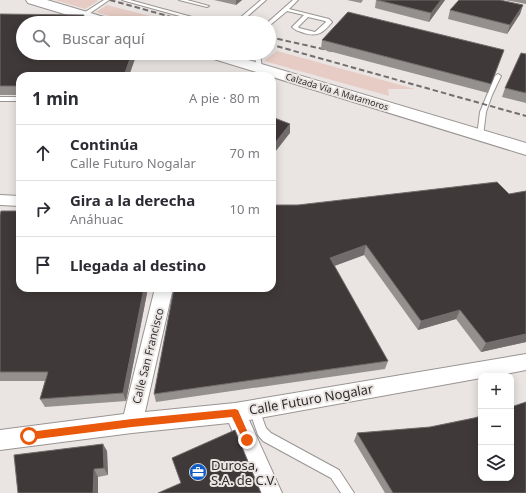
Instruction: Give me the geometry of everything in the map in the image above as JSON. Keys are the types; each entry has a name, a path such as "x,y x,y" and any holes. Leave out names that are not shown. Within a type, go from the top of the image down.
{"street":[{"path":"33,0 87,16"},
{"name":"Calzada Vía A Matamoros","path":"259,61 526,149"},
{"name":"Calzada Vía A Matamoros","path":"475,133 526,138"},
{"path":"0,200 16,201"},
{"name":"Calle San Francisco","path":"132,423 163,292"},
{"name":"Calle Futuro Nogalar","path":"0,440 132,423 245,411 526,362"},
{"path":"245,411 271,493"}],"lane":[{"path":"84,15 107,0"},
{"path":"124,0 185,16"},
{"path":"181,0 207,6"},
{"path":"245,16 264,0"},
{"path":"276,18 296,0"},
{"path":"286,9 327,20 329,22 319,33 315,34 297,29 295,27 307,15"},
{"path":"475,133 488,95 498,76"},
{"path":"0,99 16,99"},
{"path":"245,411 267,436 335,474 348,493"}],"shaded area":[{"path":"55,0 96,0 98,1 85,9"},
{"path":"107,5 150,16 110,16 96,12"},
{"path":"276,52 415,89 388,89 389,96 264,61 276,60"}],"building":[{"path":"377,0 441,0 431,13"},
{"path":"459,0 500,0 523,5 510,25 450,10"},
{"path":"348,12 504,50 491,84 322,40"},
{"path":"0,14 84,15 16,16 16,60 130,60 125,72 16,72 16,86 0,86"},
{"path":"521,53 526,54 526,93 505,88"},
{"path":"276,119 290,124 276,142"},
{"path":"497,182 509,194 526,191 526,334 486,343 460,310 421,321 366,245 330,258 388,361 154,394 173,292 276,292 276,205 298,205"},
{"path":"1,211 16,211 16,292 143,292 123,393 40,399 48,372 0,372"},
{"path":"526,402 526,493 393,493 357,433 430,427 478,417 478,481 514,481 514,406"},
{"path":"235,430 261,493 158,493 181,483 172,458"},
{"path":"103,444 104,468 94,469 93,493 18,493 14,455"}],"railway":[{"path":"110,0 168,16"},
{"path":"276,39 332,51"},
{"path":"276,46 526,116"}],"place":[{"name":"Durosa, S.A. de C.V.","path":"198,472"}],"route":[{"path":"29,436 132,423 235,413 247,440"}]}
